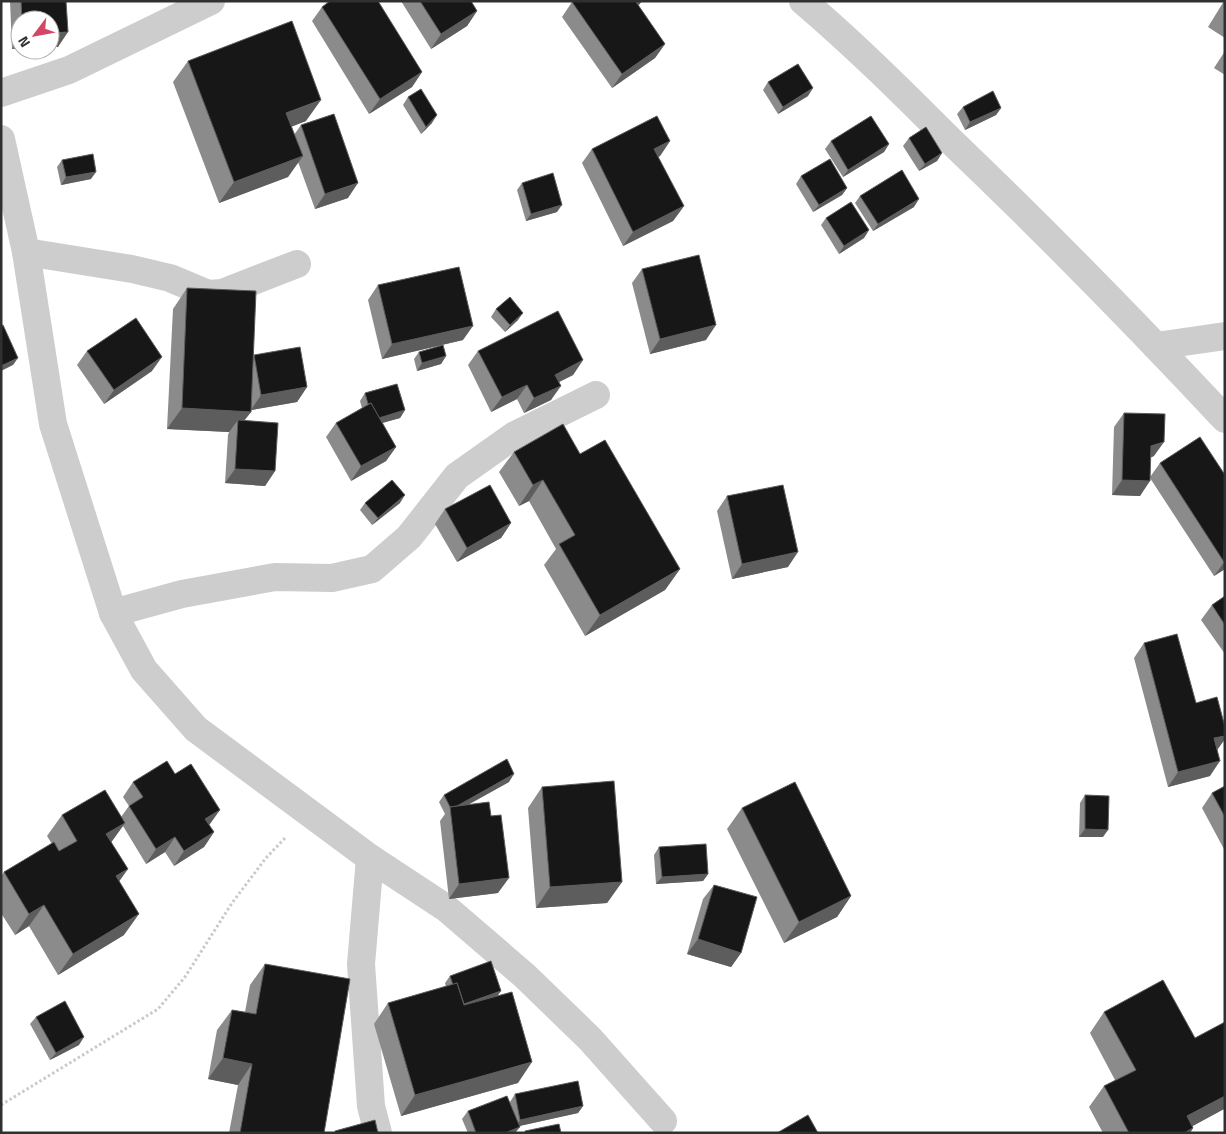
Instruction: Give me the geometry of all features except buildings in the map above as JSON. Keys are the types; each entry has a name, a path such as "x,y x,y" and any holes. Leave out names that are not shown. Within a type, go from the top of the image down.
{"street":[{"path":"1,93 69,70 211,1"},
{"path":"803,1 842,34 997,185 1156,346 1225,419"},
{"path":"1,139 26,252 53,424 113,613 144,670 196,729 370,858 446,908 525,976 590,1039 663,1121"},
{"path":"26,252 132,269 170,278 208,294 222,293 297,264"},
{"path":"1156,346 1225,336"},
{"path":"113,613 182,594 274,577 332,578 372,569 410,537 457,476 515,435 596,395"},
{"path":"370,858 362,964 371,1106 378,1133"}],"path":[{"path":"1,1105 158,1009 184,977 232,903 266,858 309,814"}]}
